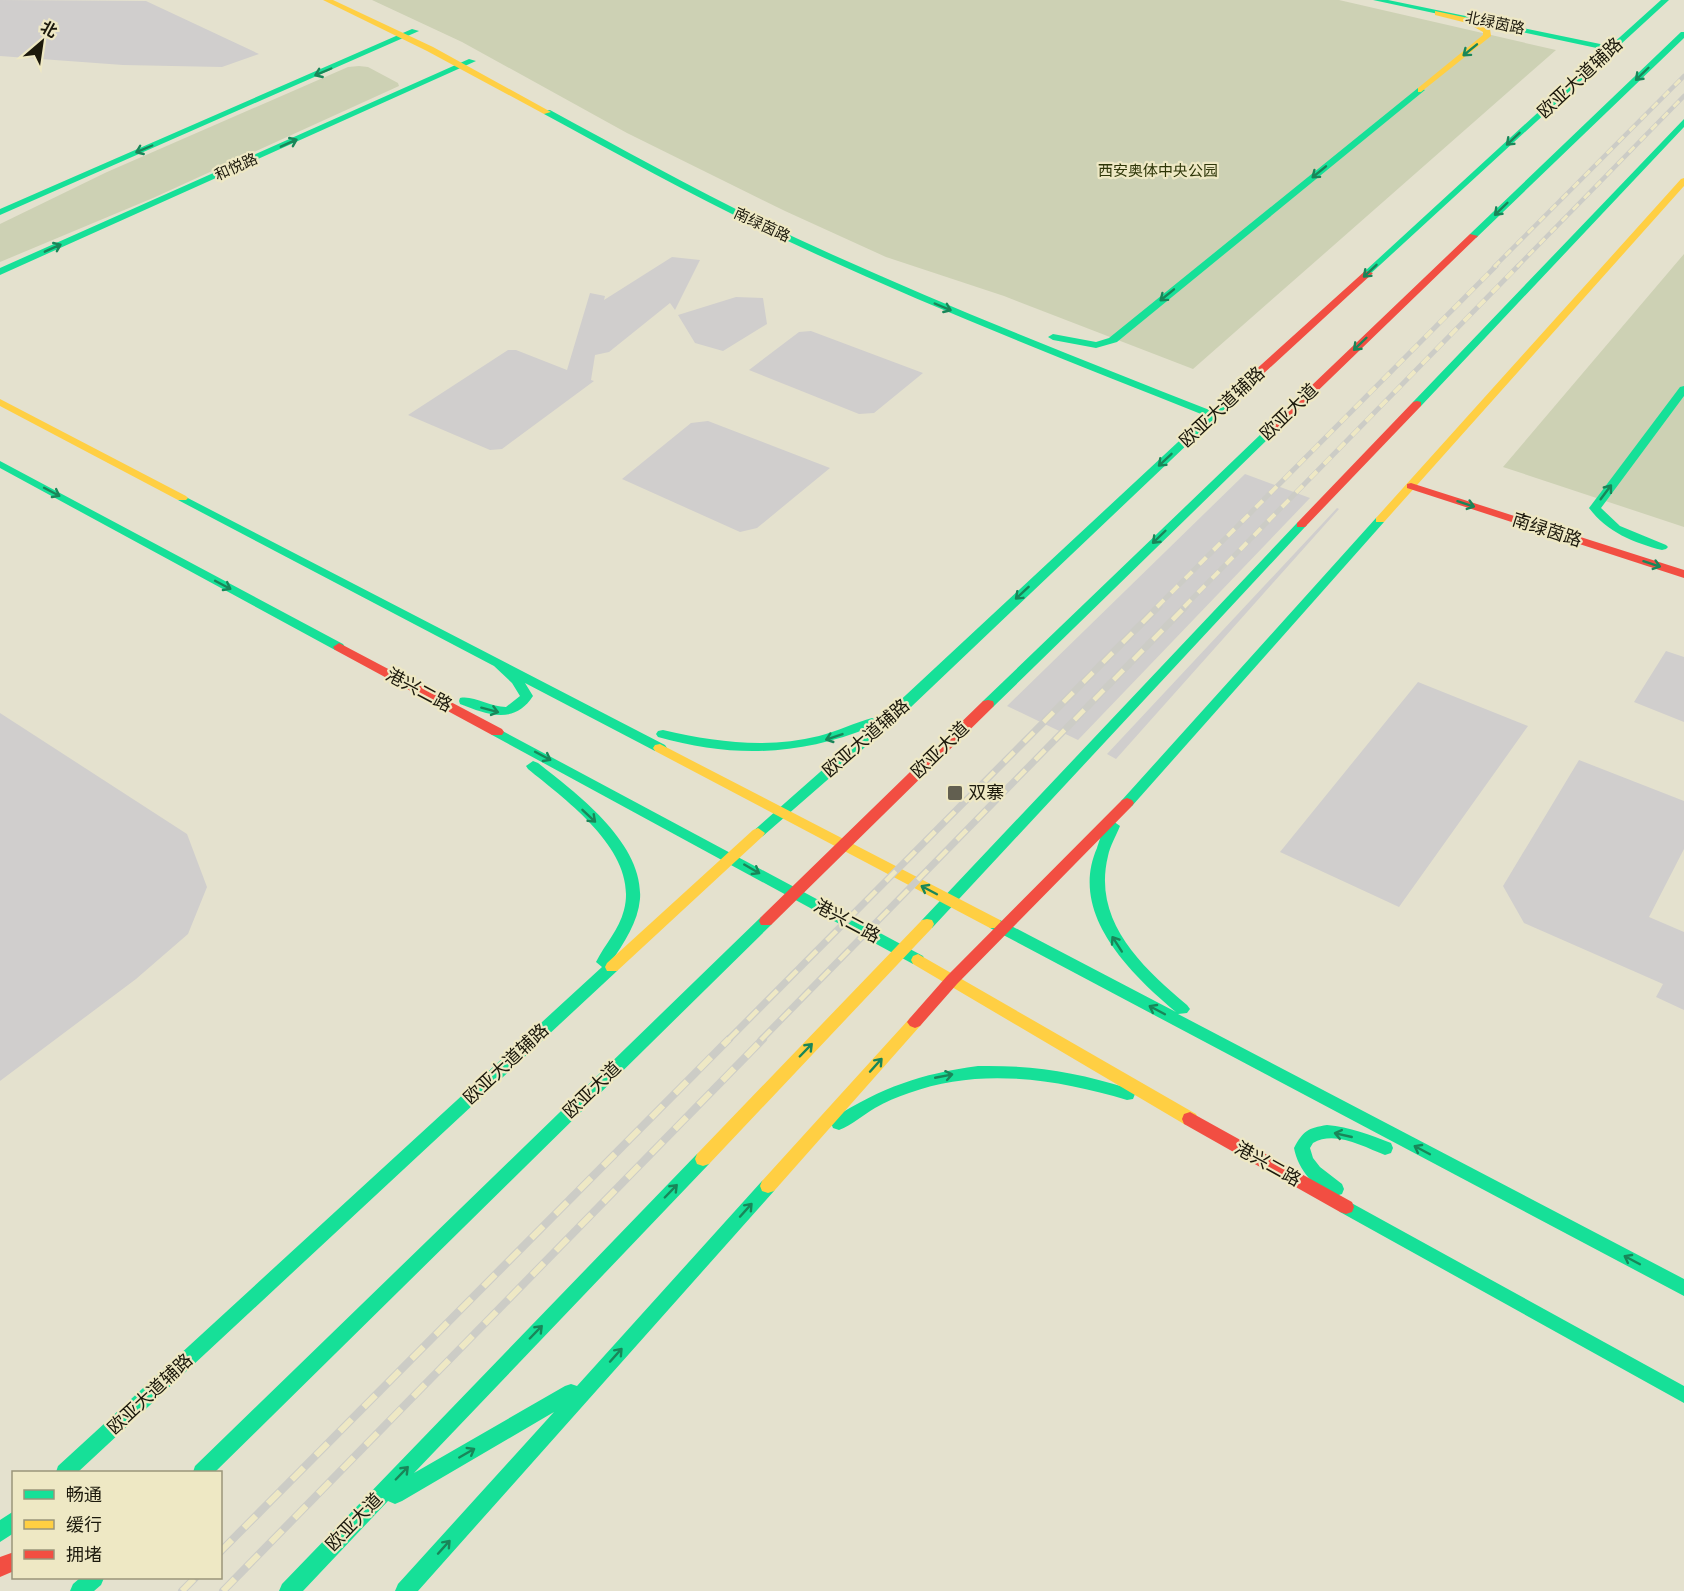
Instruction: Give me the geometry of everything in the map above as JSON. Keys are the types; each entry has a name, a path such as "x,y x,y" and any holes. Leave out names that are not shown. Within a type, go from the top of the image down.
{"street":[{"name":"南绿茵路","path":"327,0 410,34"},
{"name":"南绿茵路","path":"345,0 649,159 758,213 904,278 1217,411"},
{"name":"北绿茵路","path":"1377,0 1614,47"},
{"name":"北绿茵路","path":"1410,0 1614,47"},
{"name":"欧亚大道辅路","path":"67,1471 731,857 906,704 1217,411 1665,0"},
{"path":"1017,325 1083,344 1105,344 1113,340 1487,36 1487,31 1477,24 1438,12"},
{"path":"0,212 410,34"},
{"name":"欧亚大道","path":"204,1471 843,844 1684,34"},
{"path":"358,56 378,66"},
{"name":"南绿茵路","path":"467,64 642,164 732,211 822,253 1024,341 1217,411"},
{"name":"和悦路","path":"0,272 467,64"},
{"path":"398,76 418,85"},
{"name":"欧亚大道","path":"289,1591 902,951 1165,669 1684,122"},
{"path":"405,1591 952,980 1119,812 1684,181"},
{"name":"南绿茵路","path":"1415,481 1675,553 1606,522 1596,508 1684,389"},
{"path":"0,402 76,444 593,711 1684,1288"},
{"name":"港兴二路","path":"0,465 902,951 1226,1140 1684,1395"},
{"name":"南绿茵路","path":"1415,481 1684,574"},
{"path":"377,667 495,712 516,709 524,703 526,696 517,680 487,657"},
{"path":"593,711 675,738 711,747 768,749 796,747 826,740 862,727 906,704"},
{"path":"481,723 547,777 599,824 624,859 633,891 627,921 605,959 562,1013"},
{"path":"1119,812 1099,855 1095,885 1101,914 1117,945 1141,974 1173,1002 1211,1032 1275,1073"},
{"path":"786,1166 855,1110 903,1086 948,1074 999,1072 1042,1075 1111,1088 1226,1140"},
{"path":"1492,1288 1333,1187 1311,1168 1303,1156 1303,1143 1306,1137 1314,1133 1330,1132 1365,1140 1571,1228"},
{"path":"362,1514 596,1377"},
{"path":"0,1533 12,1522"},
{"path":"80,1591 93,1579"}],"green space":[{"name":"西安奥体中央公园","path":"372,0 1339,0 1556,50 1193,369 1004,296 886,257 785,211 627,133 462,42"},
{"path":"348,67 368,67 398,83 399,86 153,198 0,262 0,224 107,172"},
{"path":"1684,254 1684,527 1503,467"}],"building":[{"path":"0,0 146,1 259,54 222,67 123,65 0,56"},
{"path":"672,257 700,260 675,310 670,303 609,352 595,355 591,380 594,381 502,449 490,450 408,415 508,350 516,350 567,370 590,293 605,296 604,300"},
{"path":"736,297 763,298 767,324 723,351 695,343 678,315"},
{"path":"811,331 923,373 874,413 859,414 749,370 799,332"},
{"path":"708,421 830,468 757,528 740,532 622,479 691,423"},
{"path":"1245,474 1310,498 1078,740 1007,706"},
{"path":"1337,508 1339,509 1116,759 1107,754"},
{"path":"1666,651 1684,657 1684,722 1634,702"},
{"path":"1418,682 1528,726 1399,907 1280,852"},
{"path":"0,713 187,834 207,887 188,934 136,979 0,1081"},
{"path":"1579,760 1684,801 1684,849 1649,917 1684,932 1684,1010 1656,997 1663,984 1524,923 1503,886"}],"railway":[{"path":"1494,267 1684,76"},
{"path":"1517,267 1684,96"},
{"path":"1157,607 1496,266"},
{"path":"1184,607 1518,266"},
{"path":"728,1040 1159,606"},
{"path":"761,1040 1186,606"},
{"path":"222,1550 729,1039"},
{"path":"223,1591 763,1039"},
{"path":"182,1591 194,1579"}],"traffic: fast":[{"path":"1377,0 1612,49"},
{"path":"1368,273 1665,0"},
{"path":"0,212 415,31"},
{"path":"1473,236 1684,34"},
{"path":"0,272 472,61"},
{"path":"1053,337 1096,345 1113,340 1421,90"},
{"path":"547,112 700,194 845,264 949,309 1213,415"},
{"path":"1417,404 1684,122"},
{"path":"758,833 906,704 1246,384"},
{"path":"1662,547 1616,528 1608,523 1595,508 1684,389"},
{"path":"988,704 1266,435"},
{"path":"0,464 339,647"},
{"path":"182,498 660,748"},
{"path":"1127,803 1380,520"},
{"path":"927,924 1301,525"},
{"path":"465,701 482,708 499,711 514,709 521,704 527,696 517,680 500,667"},
{"path":"663,734 717,745 769,748 820,740 846,733 872,722"},
{"path":"497,732 918,960"},
{"path":"533,766 595,820 621,853 629,871 633,890 631,909 619,937 603,962"},
{"path":"1113,826 1101,854 1097,881 1100,906 1109,929 1123,951 1160,991 1182,1009"},
{"path":"203,1471 766,921"},
{"path":"995,924 1684,1288"},
{"path":"66,1471 612,967"},
{"path":"839,1123 871,1103 906,1088 942,1078 978,1072 1054,1075 1127,1094"},
{"path":"1336,1189 1319,1177 1306,1161 1302,1148 1307,1138 1316,1133 1340,1133 1385,1148"},
{"path":"289,1591 703,1159"},
{"path":"405,1591 768,1186"},
{"path":"1346,1207 1684,1395"},
{"path":"395,1495 571,1392"},
{"path":"0,1533 12,1522"},
{"path":"80,1591 93,1579"}],"traffic: slow":[{"path":"327,0 430,49 547,112"},
{"path":"1421,90 1487,36 1487,31 1470,21 1438,13"},
{"path":"1380,520 1684,181"},
{"path":"0,402 182,498"},
{"path":"660,748 995,924"},
{"path":"612,967 758,833"},
{"path":"703,1159 927,924"},
{"path":"918,960 1190,1119"},
{"path":"768,1186 915,1022"}],"traffic: jam":[{"path":"1266,435 1473,236"},
{"path":"1246,384 1368,273"},
{"path":"1301,525 1417,404"},
{"path":"1411,486 1684,574"},
{"path":"339,647 497,732"},
{"path":"766,921 988,704"},
{"path":"915,1022 952,980 1127,803"},
{"path":"1190,1119 1346,1207"},
{"path":"0,1567 12,1562"}],"place":[{"name":"双寨","path":"955,793"}]}
